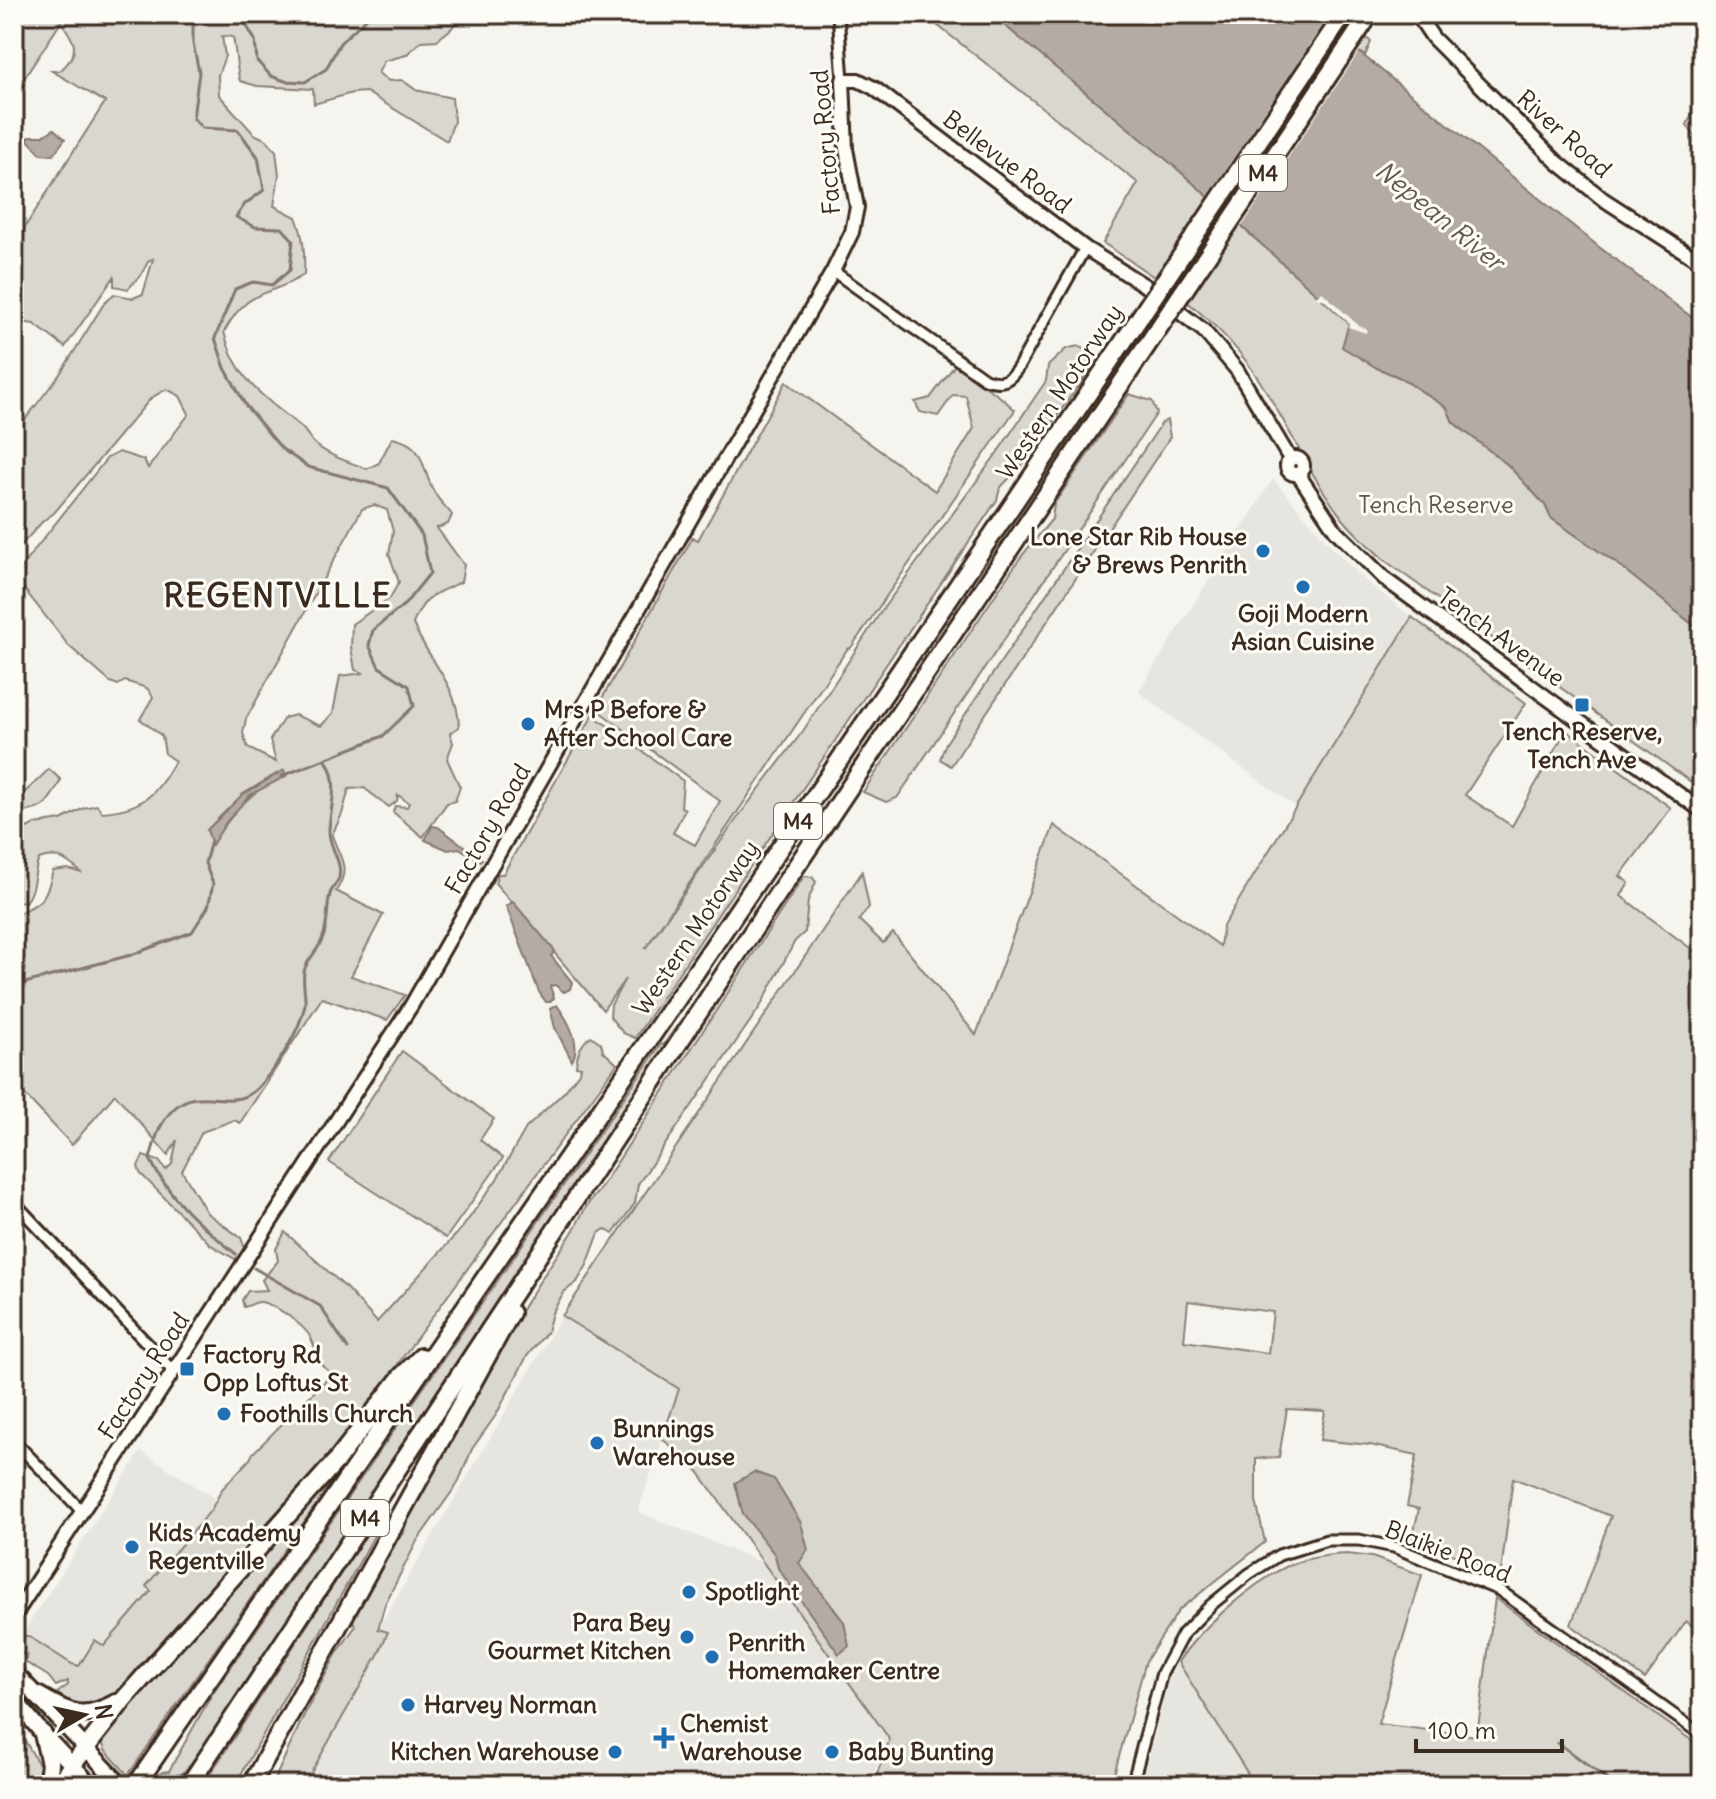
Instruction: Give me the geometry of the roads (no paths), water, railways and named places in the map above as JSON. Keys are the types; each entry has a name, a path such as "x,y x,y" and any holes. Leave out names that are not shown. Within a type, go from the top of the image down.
{"highway":[{"name":"Western Motorway","path":"136,1785 456,1321 1344,14"},
{"name":"Western Motorway","path":"189,1785 541,1250 1370,14"},
{"path":"251,1785 510,1315 541,1250"},
{"name":"M4","path":"57,1785 124,1699 336,1461 401,1377 456,1321"},
{"name":"M4","path":"37,1695 80,1715 97,1713 124,1699"},
{"path":"43,1734 50,1764 47,1785"}],"main road":[{"path":"14,1672 121,1785"},
{"path":"14,1699 91,1785"}],"street":[{"name":"Factory Road","path":"14,1616 411,1006 833,271 852,232 857,207 846,149 838,14"},
{"name":"River Road","path":"1418,15 1433,38 1557,162 1603,199 1702,263"},
{"name":"Bellevue Road","path":"843,80 858,80 874,88 1085,248 1144,285 1192,321 1228,357 1290,459"},
{"path":"833,271 985,379 1002,382 1014,374 1085,248"},
{"name":"Tench Avenue","path":"1290,459 1302,462 1302,470 1298,474 1336,531 1386,580 1702,811"},
{"path":"14,1202 173,1371"},
{"path":"14,1441 82,1511"},
{"name":"Blaikie Road","path":"1132,1785 1162,1673 1183,1634 1211,1605 1249,1574 1279,1555 1327,1540 1359,1540 1394,1547 1499,1590 1702,1735"}],"water":[{"name":"Nepean River","path":"991,14 1312,14 1599,247 1702,325 1702,632 1616,563 1551,518 1545,505 1508,465 1453,422 1447,408 1401,378 1342,347 1349,323 1173,165"},
{"path":"54,129 65,139 53,155 41,154 27,139 43,136"},
{"path":"284,770 286,776 250,795 227,821 212,845 207,830 242,795"},
{"path":"432,826 438,827 482,859 480,861 459,848 448,850 425,840"},
{"path":"513,902 555,951 551,956 572,982 570,989 564,992 555,985 550,986 554,998 550,1002 546,1002 539,992 506,906"},
{"path":"557,1005 569,1024 574,1040 572,1061 555,1028 550,1008"},
{"path":"754,1472 774,1479 801,1523 808,1550 799,1563 844,1622 849,1646 839,1654 778,1568 775,1555 743,1514 735,1483"}],"waterway":[{"path":"282,776 383,736 414,706 409,686 379,667 369,645 373,630 405,604 430,573 422,535 388,488 308,467 282,449 246,406 225,368 215,338 235,289 253,282 272,285 290,270 293,240 282,228 255,227 236,217 245,204 264,190 258,157 238,130 202,128 193,118 199,72 193,26 211,15 241,16 255,40 257,61 271,76 285,81 305,82 326,69 340,43 371,14"},
{"path":"1702,117 1702,132"},
{"path":"236,1254 176,1199 150,1159 160,1128 174,1108 187,1100 237,1099 249,1094 274,1067 299,1024 305,1004 305,968 324,936 330,894 340,872 329,836 334,785 325,759"},
{"path":"14,981 25,983 131,955 192,932 208,907 213,884 205,863 211,841"},
{"path":"254,1268 320,1306 348,1349"},
{"path":"1558,1743 1615,1785"}],"place":[{"name":"Lone Star Rib House & Brews Penrith","path":"1263,551"},
{"name":"Goji Modern Asian Cuisine","path":"1303,587"},
{"name":"Tench Reserve, Tench Ave","path":"1582,705"},
{"name":"Mrs P Before & After School Care","path":"528,724"},
{"name":"Factory Rd Opp Loftus St","path":"187,1369"},
{"name":"Foothills Church","path":"224,1414"},
{"name":"Bunnings Warehouse","path":"597,1443"},
{"name":"Kids Academy Regentville","path":"132,1547"},
{"name":"Spotlight","path":"689,1592"},
{"name":"Para Bey Gourmet Kitchen","path":"687,1637"},
{"name":"Penrith Homemaker Centre","path":"712,1657"},
{"name":"Harvey Norman","path":"408,1705"},
{"name":"Chemist Warehouse","path":"664,1738"},
{"name":"Kitchen Warehouse","path":"615,1752"},
{"name":"Baby Bunting","path":"832,1752"}],"district":[{"name":"REGENTVILLE","path":"278,596"}],"park label":[{"name":"Tench Reserve","path":"1436,505"}]}
